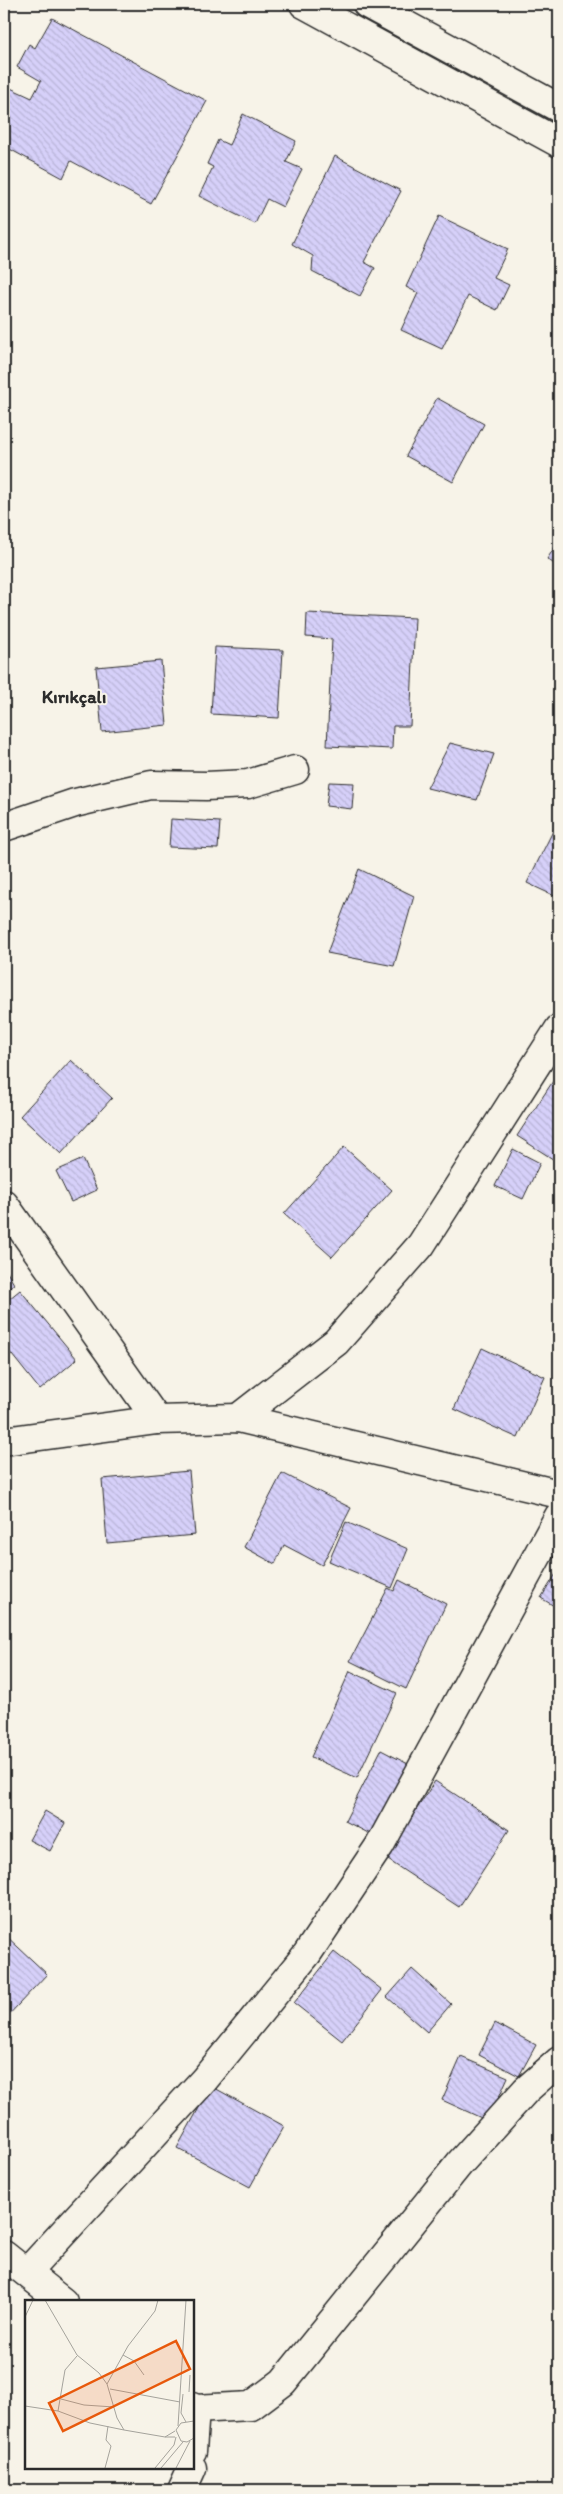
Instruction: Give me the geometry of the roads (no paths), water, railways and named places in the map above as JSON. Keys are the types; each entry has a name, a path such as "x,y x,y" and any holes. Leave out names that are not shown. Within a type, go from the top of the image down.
{"street":[{"path":"304,4 559,143"},
{"path":"367,4 559,108"},
{"path":"4,827 74,802 151,785 206,786 248,784 295,770"},
{"path":"238,1418 336,1342 421,1246 559,1029"},
{"path":"4,1204 157,1420"},
{"path":"4,1441 157,1420 238,1418 559,1494"},
{"path":"27,2272 204,2080 307,1954 380,1845 559,1516"},
{"path":"194,2408 251,2406 283,2382 460,2163 526,2090 559,2061"},
{"path":"4,2255 61,2300"},
{"path":"182,2490 192,2469"}],"district":[{"name":"Kırıkçalı","path":"74,697"}]}
